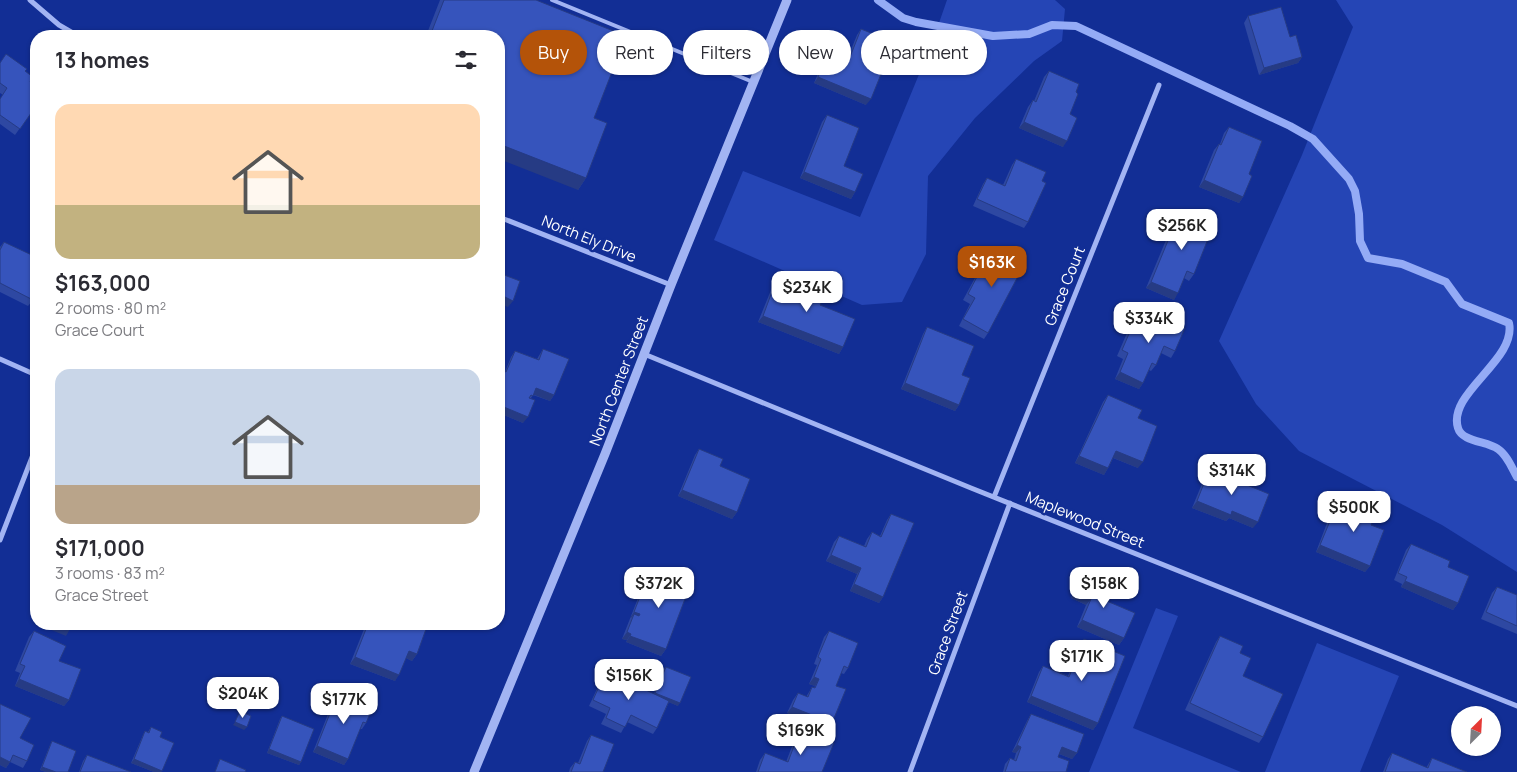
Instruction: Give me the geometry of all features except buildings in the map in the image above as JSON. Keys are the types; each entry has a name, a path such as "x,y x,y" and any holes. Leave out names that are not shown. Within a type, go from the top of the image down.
{"street":[{"path":"30,0 68,30"},
{"name":"North Center Street","path":"474,772 787,0"},
{"name":"Grace Court","path":"994,497 1159,85"},
{"name":"North Ely Drive","path":"505,219 671,285"},
{"name":"Maplewood Street","path":"644,354 994,497 1517,706"},
{"path":"0,358 30,372"},
{"path":"0,540 30,462"},
{"name":"Grace Street","path":"910,772 1010,503"}],"lane":[{"path":"552,0 753,82"}],"shaded area":[{"path":"947,0 1055,0 1065,9 1062,41 1034,61 975,118 928,176 926,254 902,302 862,305 714,240 743,171 860,217 919,75 987,75 987,30 937,30"},
{"path":"1336,0 1517,0 1517,572 1442,525 1299,451 1256,404 1219,341 1302,155 1353,27"},
{"path":"1156,608 1178,616 1133,728 1241,772 1089,772"},
{"path":"1317,643 1399,676 1360,772 1265,772"}],"waterway":[{"path":"878,0 903,18 993,36 1029,34 1052,25 1076,26 1290,126 1313,139 1349,179 1355,191 1359,214 1360,241 1368,258 1402,264 1446,282 1462,304 1509,323 1509,337 1503,350 1471,389 1462,402 1457,415 1460,433 1470,439 1498,449 1509,462 1517,477"}]}
